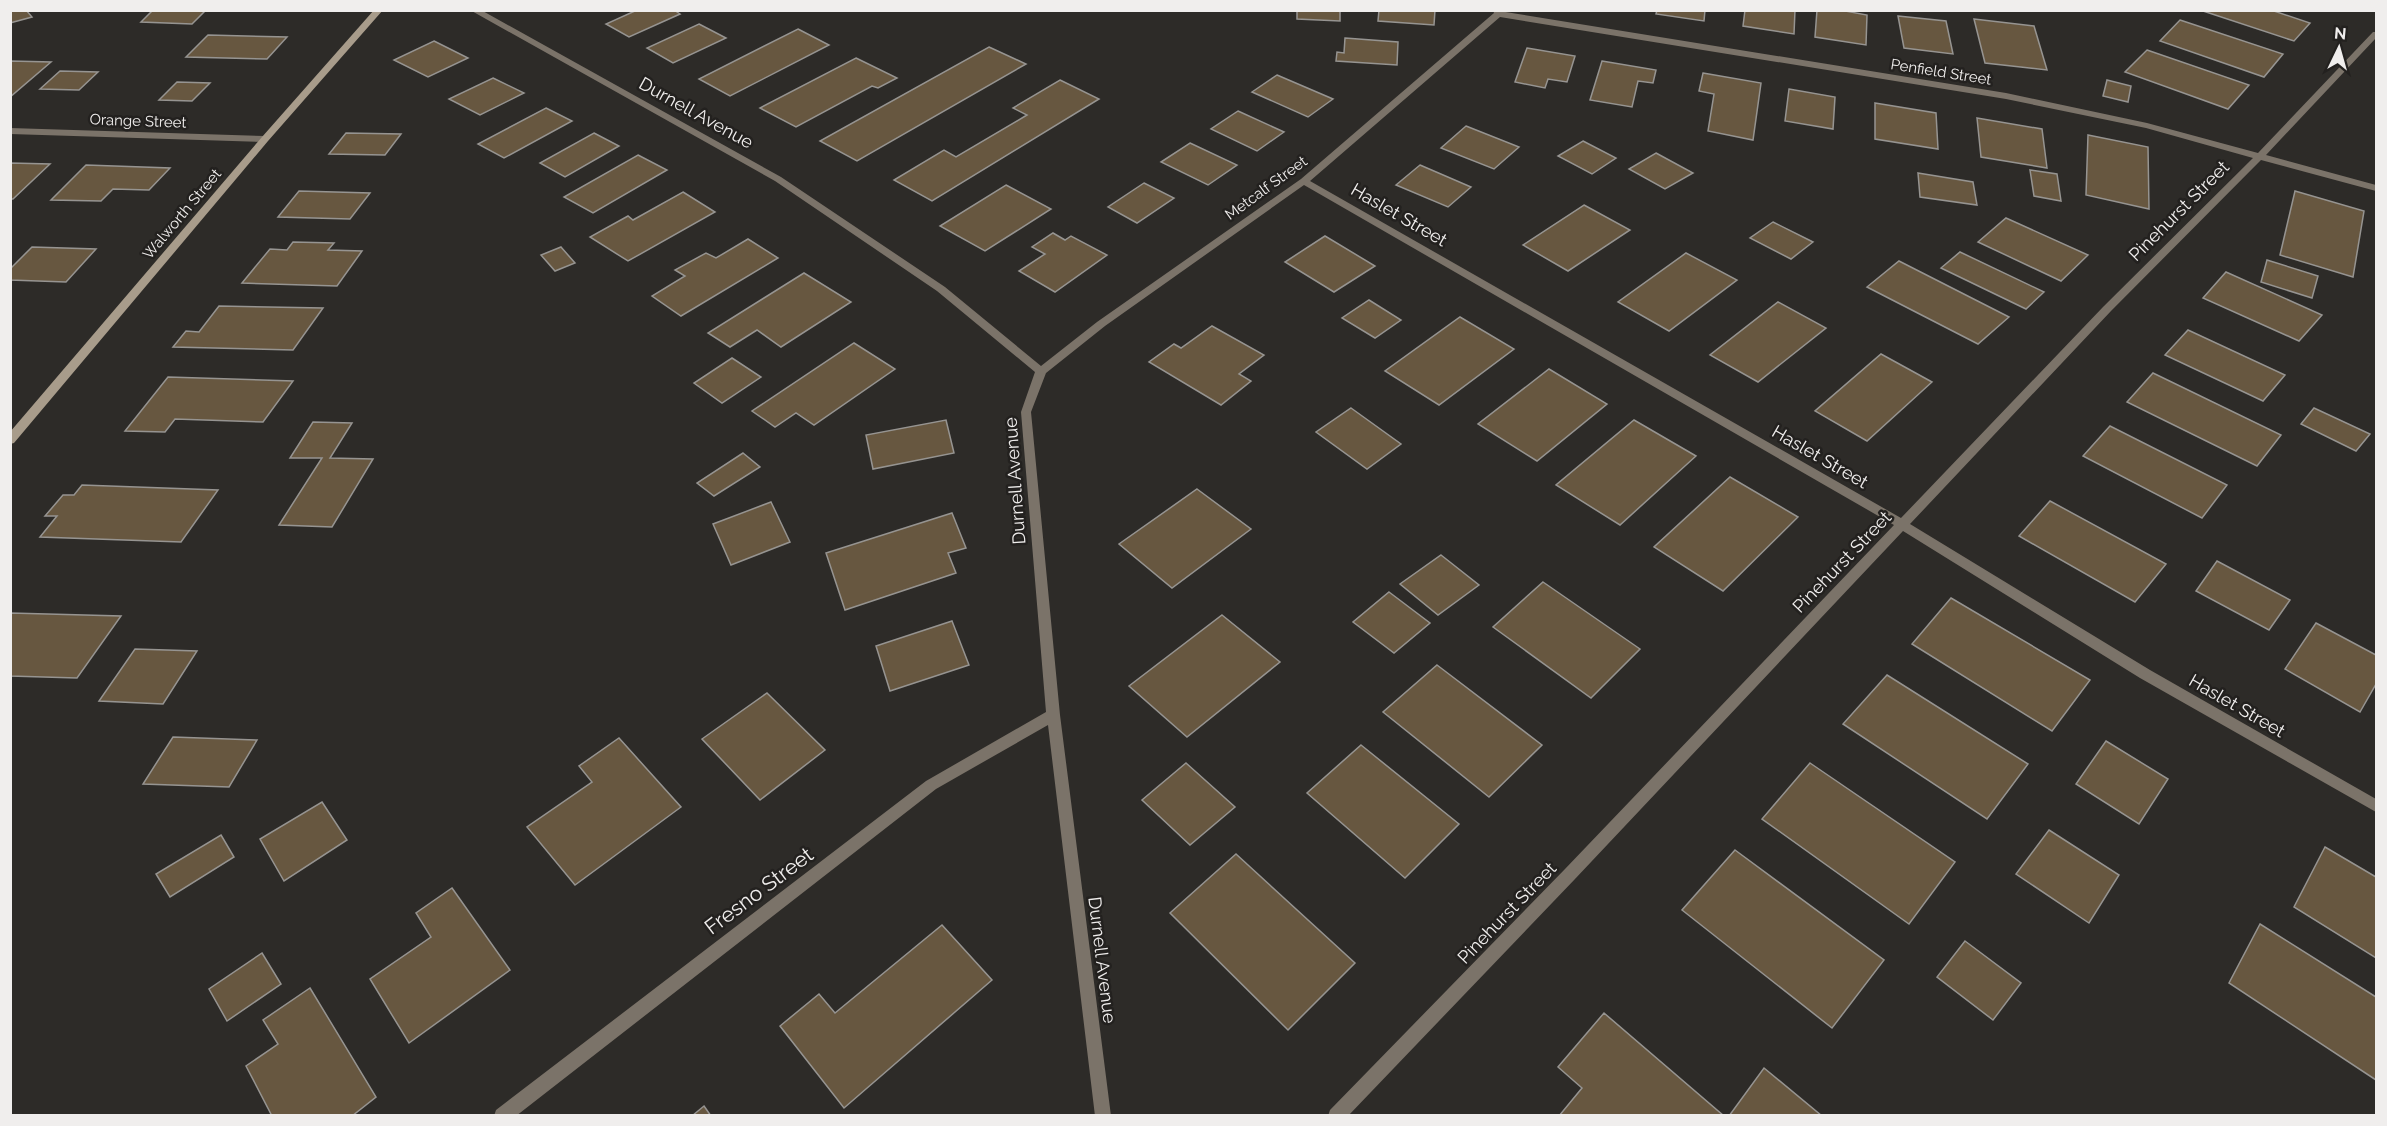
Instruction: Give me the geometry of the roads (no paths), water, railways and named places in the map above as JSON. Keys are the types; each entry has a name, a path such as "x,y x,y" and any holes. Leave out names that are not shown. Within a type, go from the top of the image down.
{"street":[{"name":"Walworth Street","path":"10,440 265,139 379,10"},
{"name":"Durnell Avenue","path":"474,10 778,179 941,289 1041,371 1026,412 1053,715 1103,1116"},
{"name":"Metcalf Street","path":"1041,371 1101,324 1305,181 1497,12"},
{"name":"Penfield Street","path":"1497,12 2006,96 2147,126 2376,188"},
{"name":"Pinehurst Street","path":"1336,1116 2107,309 2376,34"},
{"name":"Orange Street","path":"10,131 265,139"},
{"name":"Haslet Street","path":"1305,181 1903,525 2145,674 2376,806"},
{"name":"Fresno Street","path":"502,1116 931,785 1053,715"}]}
